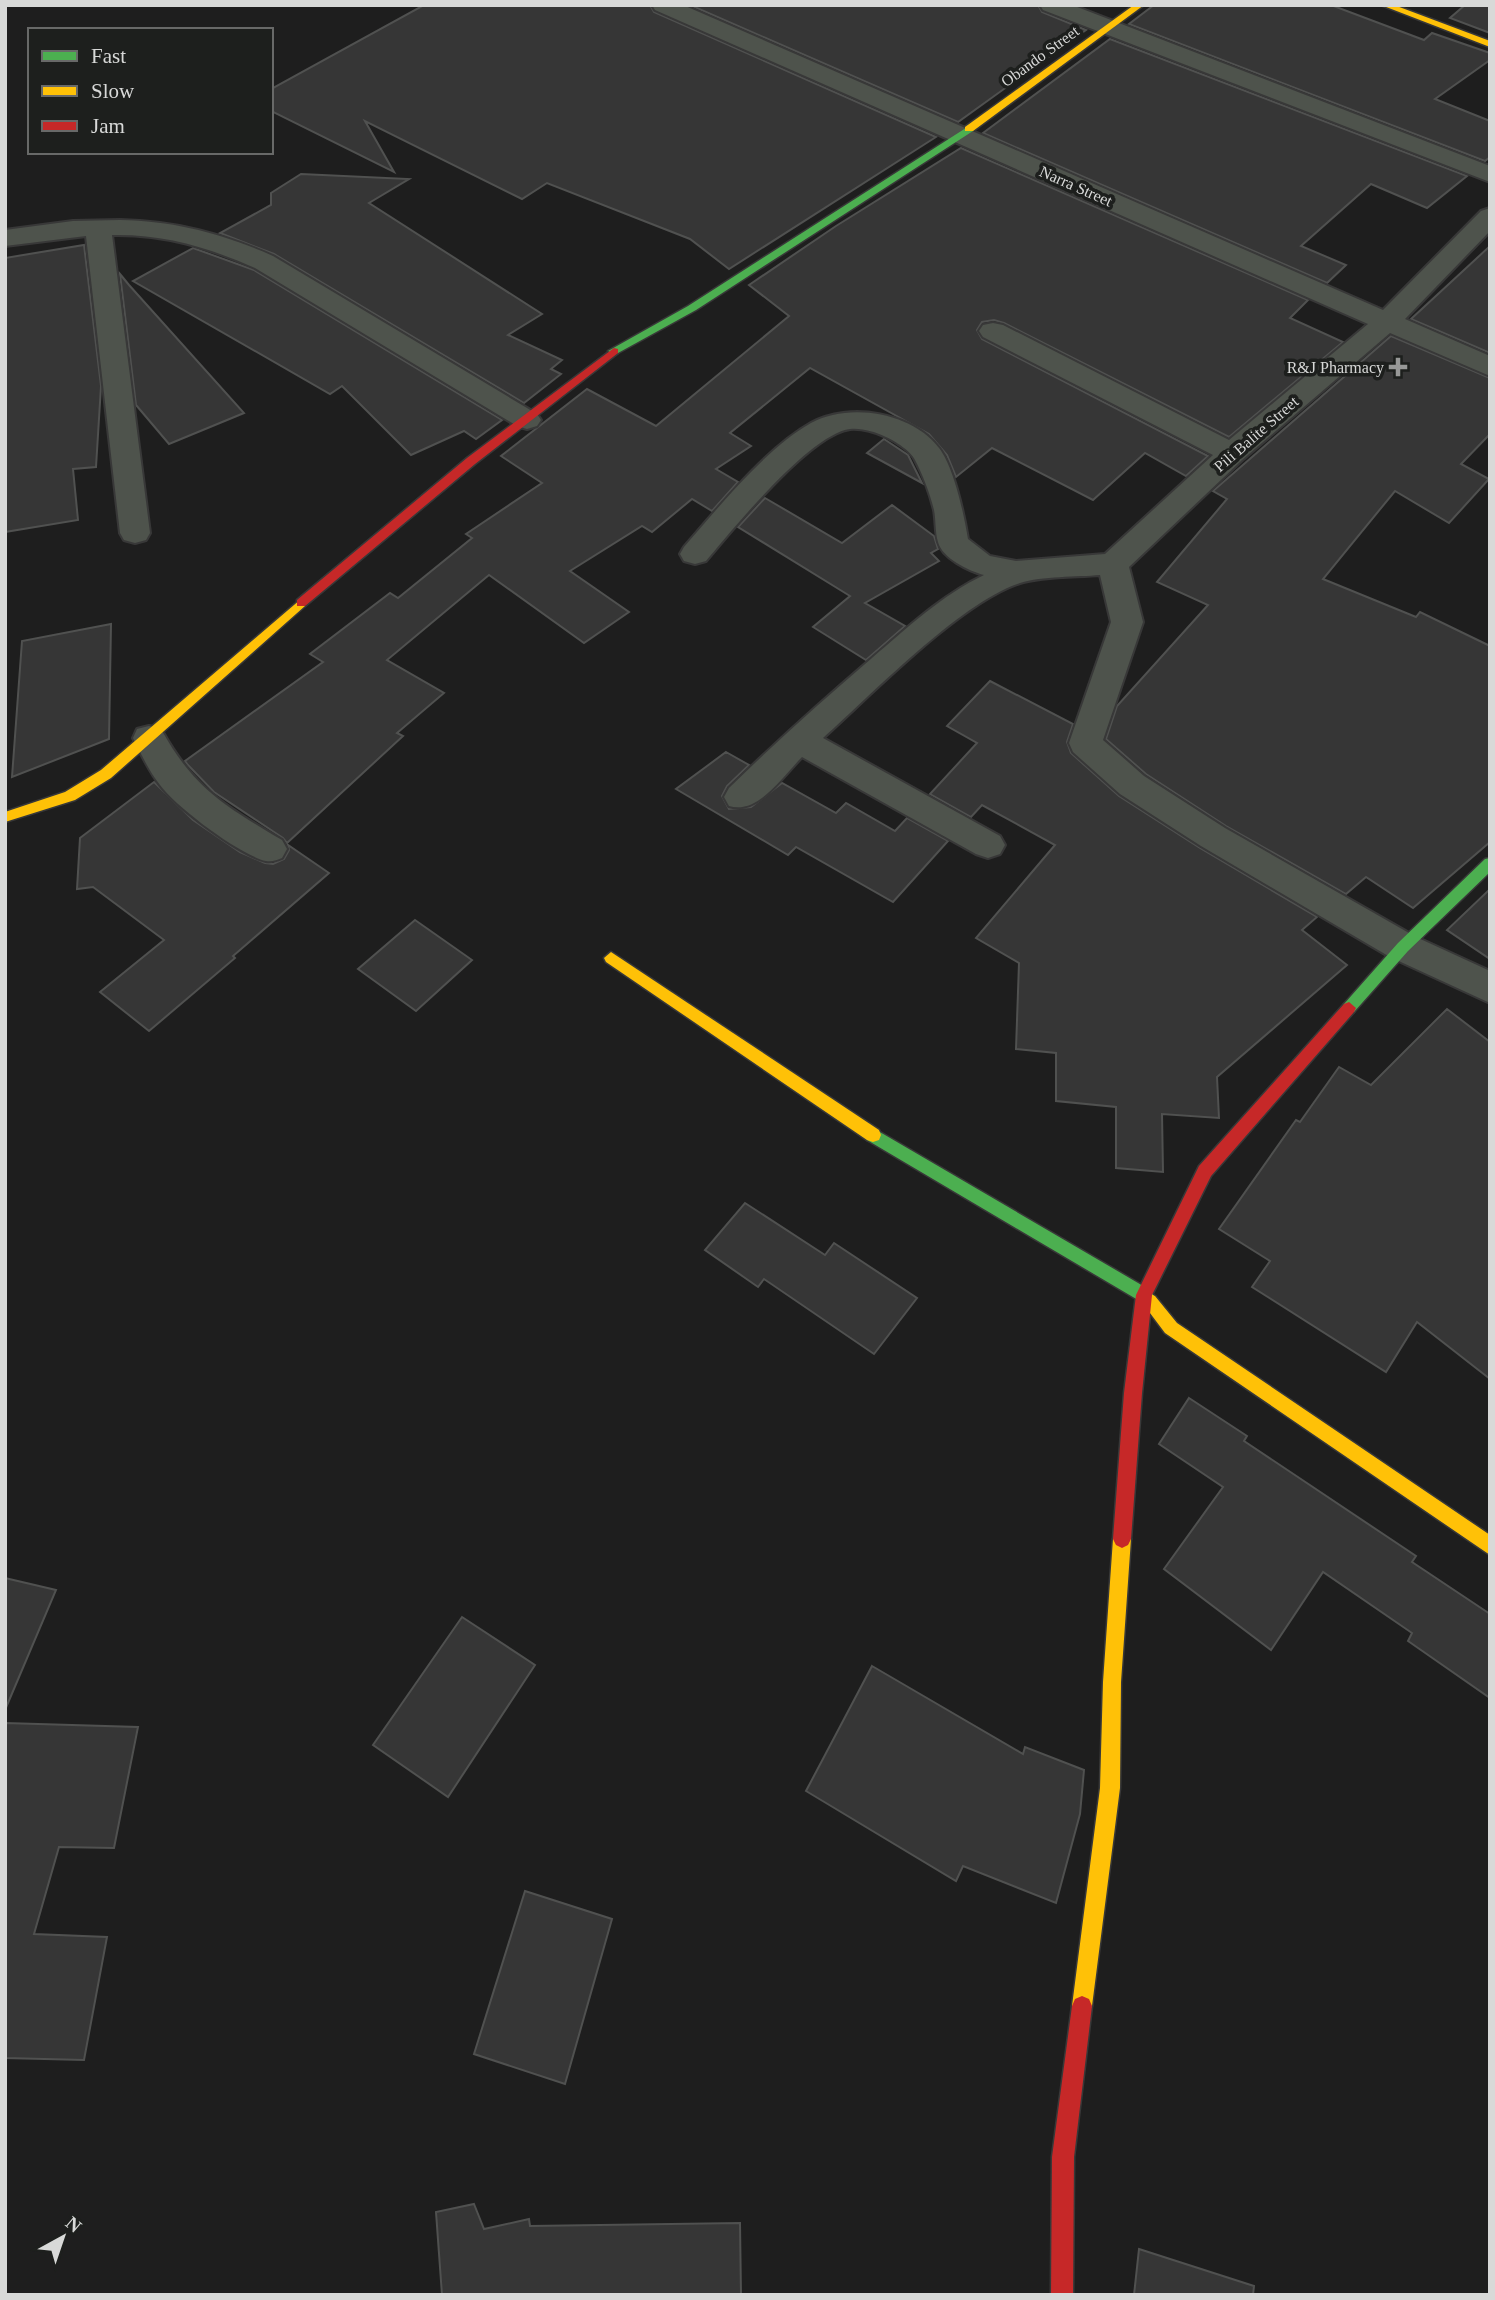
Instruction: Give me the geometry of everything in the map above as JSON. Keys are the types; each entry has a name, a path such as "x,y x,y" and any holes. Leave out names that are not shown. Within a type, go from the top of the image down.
{"street":[{"name":"Narra Street","path":"663,5 1490,367"},
{"path":"1051,5 1490,175"},
{"name":"Obando Street","path":"5,817 70,796 106,774 319,587 471,461 619,347 692,308 826,219 960,135 1140,5"},
{"path":"1385,5 1414,10 1490,44"},
{"name":"Pili Balite Street","path":"1113,564 1233,453 1387,322 1490,216"},
{"path":"5,238 98,229 185,234 217,242 264,262 527,420"},
{"path":"98,229 135,533"},
{"path":"993,331 1233,453"},
{"path":"695,554 741,500 821,430 846,420 875,422 900,432 926,452 949,511 953,544 981,564 1016,572 1113,564 1127,622 1085,743 1132,785 1213,837 1403,947 1490,988"},
{"path":"741,797 799,740 927,628 975,592 1016,572"},
{"path":"149,738 163,767 179,788 205,809 270,849"},
{"path":"799,740 988,845"},
{"path":"1062,2295 1063,2157 1110,1788 1112,1682 1133,1393 1144,1295 1205,1171 1403,947 1490,863"},
{"path":"611,957 878,1138 1144,1295 1171,1328 1490,1546"}],"building":[{"path":"424,5 650,5 654,12 936,137 729,269 690,239 547,183 522,199 365,121 394,172 273,112 273,88"},
{"path":"690,5 1038,5 1042,12 1086,30 958,122"},
{"path":"1154,5 1331,5 1424,40 1432,33 1490,53 1490,60 1435,99 1490,121 1490,157 1485,161 1129,24"},
{"path":"1465,5 1490,5 1490,33 1450,18"},
{"path":"1110,39 1467,176 1427,208 1371,184 1301,246 1346,265 1327,283 983,133"},
{"path":"961,148 1308,300 1290,318 1343,342 1229,437 1004,323 994,320 982,322 977,330 982,339 1208,456 1186,476 1145,453 1093,500 992,448 956,477 947,455 929,434 810,368 730,433 751,446 716,469 738,482 712,511 692,499 652,532 642,526 570,571 629,612 584,643 489,575 387,660 444,693 397,733 403,736 287,843 214,792 188,765 185,761 323,662 310,654 390,593 398,598 472,538 466,534 542,483 501,456 587,389 656,426 789,316 749,285 836,226"},
{"path":"301,174 409,179 369,203 542,314 508,335 562,360 551,369 561,374 524,403 274,254 220,233 271,205 271,193"},
{"path":"84,245 101,386 96,467 73,469 78,520 5,532 5,258"},
{"path":"1490,246 1490,353 1411,319"},
{"path":"193,248 254,270 502,420 476,439 464,431 411,455 342,386 330,394 133,281"},
{"path":"120,274 244,413 169,444 136,405"},
{"path":"1391,336 1490,378 1490,434 1461,464 1489,479 1449,523 1395,491 1323,579 1416,617 1420,612 1490,646 1490,842 1413,908 1366,877 1346,894 1226,826 1146,774 1106,739 1117,706 1208,605 1157,582 1227,499 1213,491"},
{"path":"884,439 908,455 922,483 867,453"},
{"path":"765,498 842,543 892,505 934,536 938,549 931,553 939,561 865,603 905,626 866,660 813,627 850,596 738,527"},
{"path":"111,624 109,739 12,777 22,641"},
{"path":"990,681 1073,724 1067,742 1071,753 1119,796 1200,848 1317,917 1302,930 1347,965 1217,1077 1219,1118 1162,1114 1163,1172 1116,1168 1116,1107 1056,1101 1056,1053 1016,1049 1019,963 976,938 1055,845 982,805 971,817 930,794 977,743 947,726"},
{"path":"726,752 749,765 727,786 722,796 729,809 751,807 782,783 836,813 846,803 895,831 907,818 948,841 893,902 796,847 788,855 676,789"},
{"path":"154,782 193,820 240,852 273,864 284,859 289,850 288,845 329,873 149,1031 100,992 164,940 93,887 77,889 80,838"},
{"path":"1490,889 1490,959 1447,930"},
{"path":"415,920 472,960 416,1011 358,969"},
{"path":"1447,1009 1490,1042 1490,1379 1417,1322 1386,1372 1252,1287 1270,1261 1219,1229 1296,1120 1300,1122 1339,1067 1371,1085"},
{"path":"745,1203 825,1255 834,1243 917,1298 874,1354 764,1279 758,1287 705,1250"},
{"path":"1189,1398 1247,1436 1244,1441 1416,1556 1412,1562 1490,1614 1490,1698 1408,1641 1412,1633 1323,1572 1271,1650 1164,1569 1223,1487 1159,1444"},
{"path":"5,1578 56,1590 5,1710"},
{"path":"462,1617 535,1665 448,1797 373,1745"},
{"path":"872,1666 1023,1754 1025,1747 1084,1770 1080,1814 1056,1903 963,1866 956,1881 806,1791"},
{"path":"5,1723 138,1727 114,1848 59,1847 34,1934 107,1937 84,2060 5,2058"},
{"path":"525,1891 612,1919 565,2084 474,2054"},
{"path":"474,2204 484,2229 529,2219 530,2226 740,2223 741,2295 442,2295 436,2212"},
{"path":"1139,2249 1254,2286 1253,2295 1134,2295"}],"traffic: fast":[{"path":"614,351 692,308 969,129"},
{"path":"1349,1008 1403,947 1490,863"},
{"path":"873,1135 1144,1295 1149,1301"}],"traffic: slow":[{"path":"969,129 1140,5"},
{"path":"1385,5 1490,44"},
{"path":"5,817 70,796 106,774 301,603"},
{"path":"611,958 873,1135"},
{"path":"1149,1301 1171,1328 1490,1546"},
{"path":"1082,2006 1110,1788 1112,1682 1122,1539"}],"traffic: jam":[{"path":"301,603 471,461 614,351"},
{"path":"1122,1539 1133,1393 1144,1295 1205,1171 1349,1008"},
{"path":"1062,2295 1063,2157 1082,2006"}],"place":[{"name":"R&J Pharmacy","path":"1398,367"}]}
